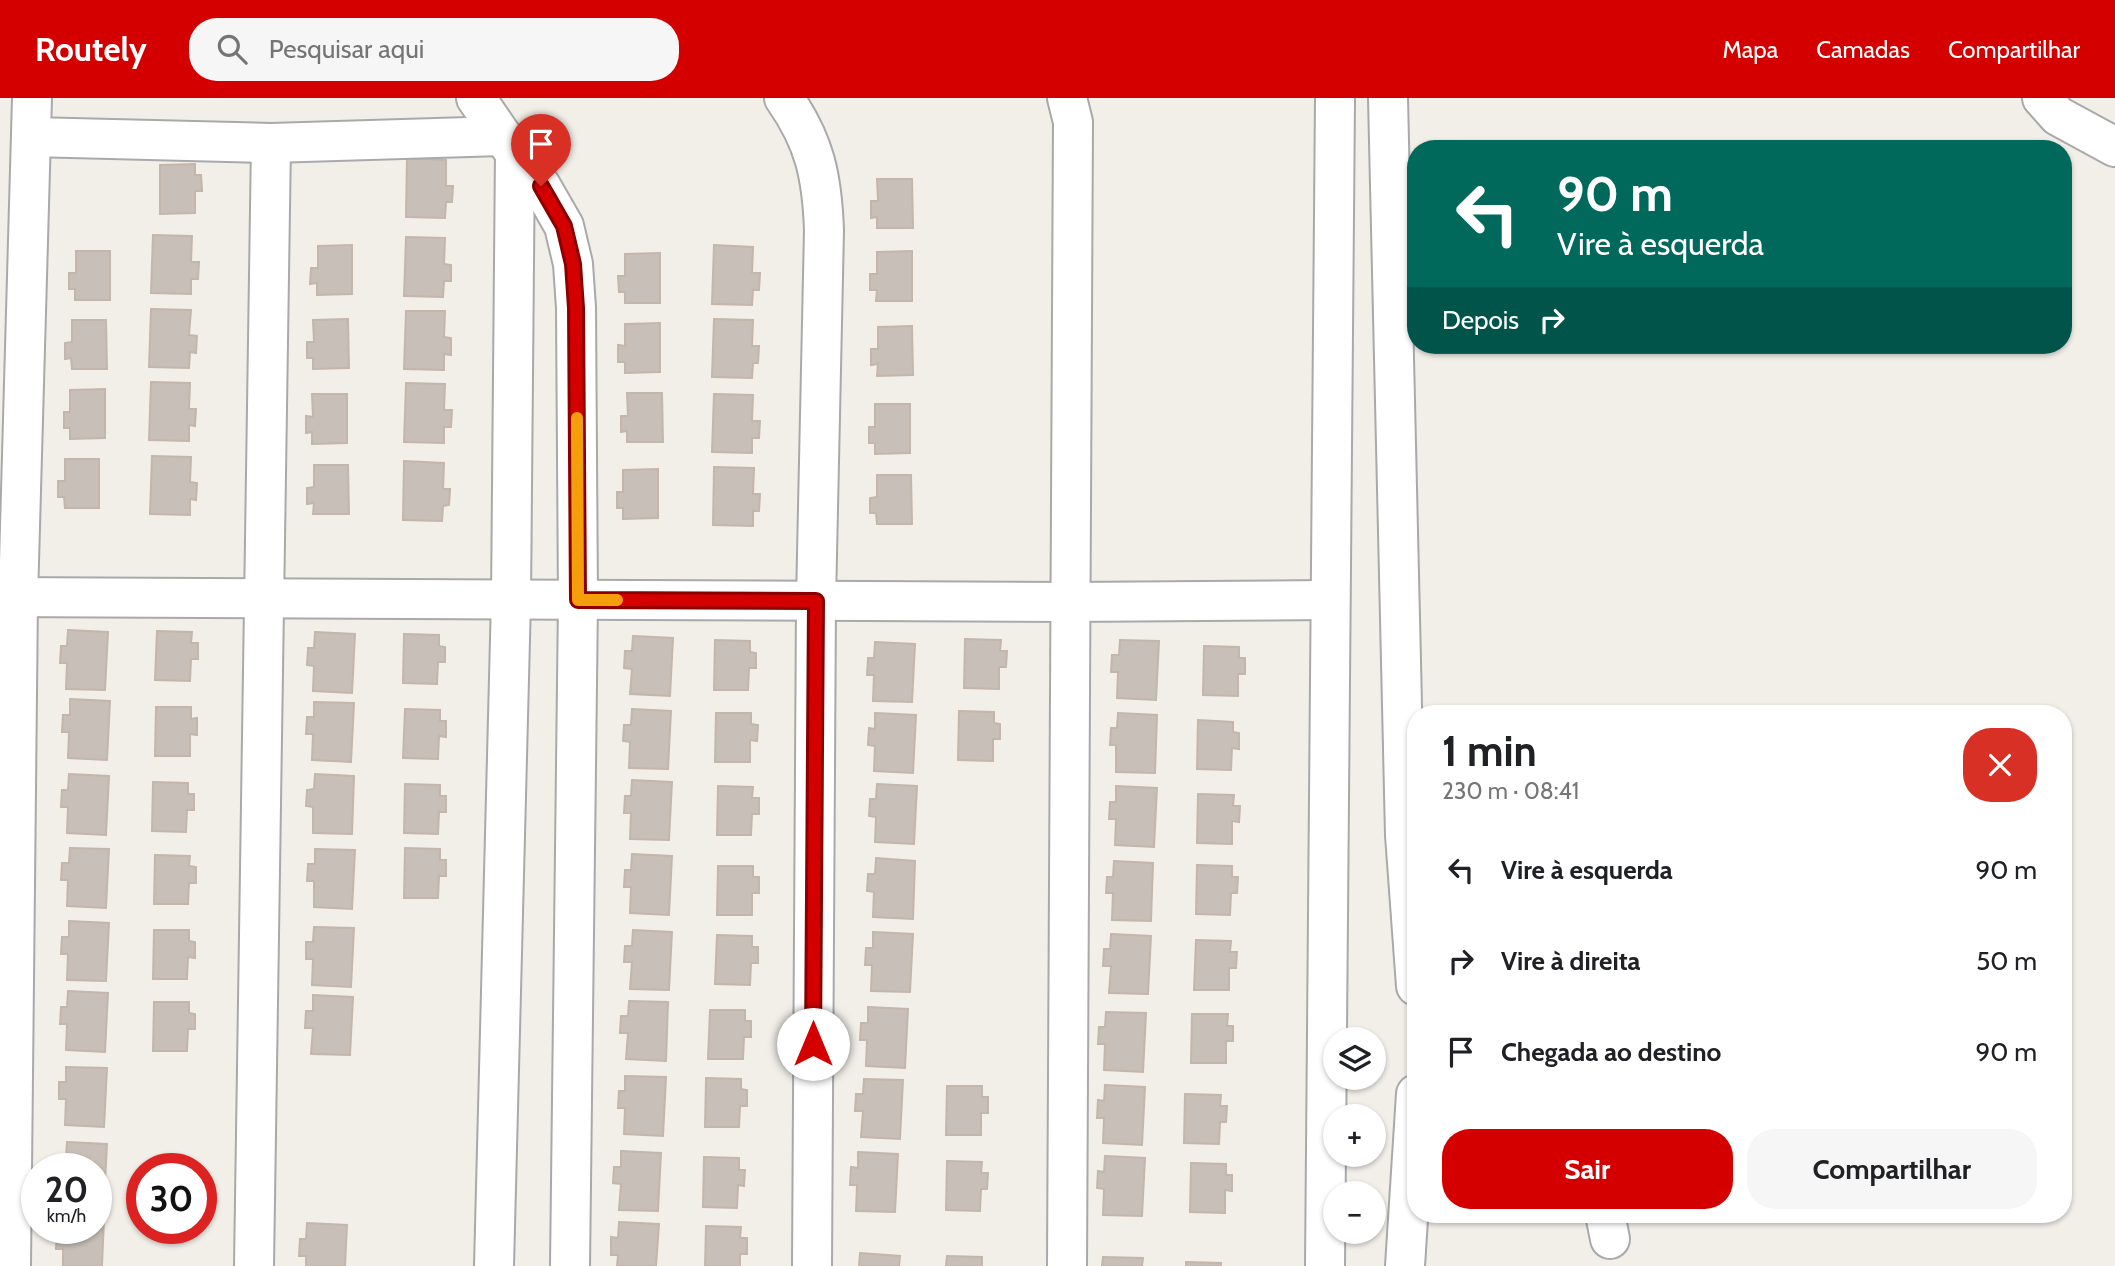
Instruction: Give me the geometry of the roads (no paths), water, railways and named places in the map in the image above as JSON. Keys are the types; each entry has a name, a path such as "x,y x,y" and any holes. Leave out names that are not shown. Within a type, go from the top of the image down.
{"street":[{"path":"10,1266 9,597 32,98"},
{"path":"476,98 541,186 564,226 573,264 576,308 578,600 570,1266"},
{"path":"784,98 802,123 816,160 823,196 824,230 816,601 811,1266"},
{"path":"1066,1266 1073,122 1067,98"},
{"path":"1325,1266 1335,98"},
{"path":"1388,98 1407,862"},
{"path":"2042,98 2057,116 2115,147"},
{"path":"31,137 271,143 508,144"},
{"path":"254,1266 271,143"},
{"path":"494,1266 511,600 508,144"},
{"path":"9,597 1069,602 1330,600"},
{"path":"1405,1266 1409,1223"}]}
